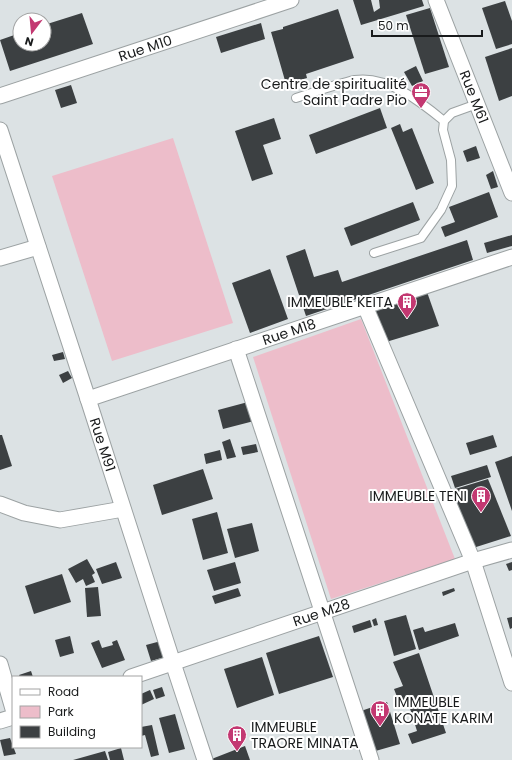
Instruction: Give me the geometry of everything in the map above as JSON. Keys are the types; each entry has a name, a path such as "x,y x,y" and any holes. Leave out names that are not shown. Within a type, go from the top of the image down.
{"street":[{"name":"Rue M10","path":"0,96 291,0"},
{"name":"Rue M61","path":"436,0 512,193"},
{"name":"Rue M91","path":"0,130 205,760"},
{"path":"0,258 38,247"},
{"name":"Rue M18","path":"88,399 512,257"},
{"path":"365,306 473,560 512,682"},
{"path":"236,349 370,760"},
{"path":"0,504 24,513 60,520 123,508"},
{"name":"Rue M28","path":"134,676 473,560 512,550"},
{"path":"0,664 12,706"},
{"path":"0,721 12,716"}],"lane":[{"path":"296,98 356,80 372,80 398,89 417,99 444,121"},
{"path":"374,253 421,238 441,210 452,186 451,160 443,130 444,121 452,113 477,104"}],"green space":[{"path":"173,138 233,323 112,361 52,176"},
{"path":"361,319 455,559 331,599 253,357"}],"building":[{"path":"353,0 371,0 374,12 380,8 379,0 422,0 424,6 361,25"},
{"path":"505,1 512,21 512,44 496,49 482,8"},
{"path":"430,8 449,67 425,74 406,15"},
{"path":"338,9 354,58 306,74 307,78 286,84 271,32"},
{"path":"82,13 93,44 10,71 0,40 12,36 12,52 52,52 52,22"},
{"path":"261,23 265,39 221,53 216,37"},
{"path":"512,48 512,96 499,101 485,57"},
{"path":"416,66 423,81 412,86 404,72"},
{"path":"71,85 77,103 61,108 55,90"},
{"path":"380,108 387,128 316,154 309,135"},
{"path":"274,118 281,139 263,145 273,174 252,181 235,131"},
{"path":"400,124 403,132 412,128 434,183 416,190 391,128"},
{"path":"476,146 480,158 467,162 463,151"},
{"path":"493,171 498,187 491,189 486,175"},
{"path":"489,192 498,217 445,237 441,227 455,222 449,207"},
{"path":"413,202 420,220 351,246 344,228"},
{"path":"512,235 512,246 487,253 484,243"},
{"path":"467,240 473,260 306,316 286,256 305,249 314,277 338,270 342,282"},
{"path":"270,269 288,319 250,333 232,283"},
{"name":"IMMEUBLE KEITA","path":"427,292 439,326 386,342 375,311"},
{"path":"63,352 65,359 54,361 52,355"},
{"path":"68,371 72,378 63,383 59,375"},
{"path":"248,402 254,421 223,429 218,410"},
{"path":"0,435 2,435 12,466 0,470"},
{"path":"493,435 497,447 470,455 466,443"},
{"path":"230,439 236,457 227,459 222,442"},
{"path":"256,444 258,452 243,455 241,447"},
{"path":"220,450 222,460 206,464 204,454"},
{"path":"512,456 512,511 495,462"},
{"path":"487,465 491,477 455,488 451,476"},
{"path":"203,469 213,499 162,515 153,485"},
{"name":"IMMEUBLE TENI","path":"488,479 511,536 473,548 452,490"},
{"path":"217,512 228,553 203,560 192,519"},
{"path":"252,523 259,551 235,558 227,529"},
{"path":"87,559 95,573 92,575 95,582 86,586 83,579 76,583 68,569"},
{"path":"116,562 122,578 102,584 96,569"},
{"path":"235,562 241,583 214,591 207,570"},
{"path":"512,562 512,570 509,571 506,564"},
{"path":"62,574 71,602 34,614 25,586"},
{"path":"98,587 101,616 87,617 85,588"},
{"path":"238,588 241,596 215,604 212,596"},
{"path":"454,588 455,591 443,596 442,592"},
{"path":"406,615 416,649 394,656 384,621"},
{"path":"512,617 512,628 510,629 507,618"},
{"path":"376,618 378,625 374,626 372,620"},
{"path":"370,620 372,627 354,633 352,626"},
{"path":"455,623 459,636 419,650 413,630 423,627 425,632"},
{"path":"70,636 74,653 60,657 55,640"},
{"path":"319,636 333,677 279,694 266,653"},
{"path":"99,640 102,648 113,645 112,642 117,640 125,660 102,668 91,643"},
{"path":"161,641 165,657 151,661 146,645"},
{"path":"419,653 446,733 412,744 408,734 417,731 407,699 399,702 394,689 403,686 393,662"},
{"path":"262,657 274,695 237,708 224,669"},
{"path":"31,671 33,676 20,676"},
{"path":"162,687 165,696 156,699 153,690"},
{"path":"150,690 154,699 142,705 142,694"},
{"name":"IMMEUBLE KONATE KARIM","path":"387,702 400,744 372,752 361,711"},
{"path":"175,714 185,749 169,753 159,718"},
{"path":"152,725 159,755 151,757 145,735 142,736 142,727"},
{"path":"10,738 12,748 14,748 16,754 4,756 0,740"},
{"name":"IMMEUBLE TRAORE MINATA","path":"245,746 250,760 209,760"},
{"path":"121,748 124,760 110,760 108,752"},
{"path":"105,751 108,760 73,760"}],"place":[{"name":"Centre de spiritualité Saint Padre Pio","path":"421,109"},
{"name":"IMMEUBLE KEITA","path":"407,319"},
{"name":"IMMEUBLE TENI","path":"481,513"},
{"name":"IMMEUBLE KONATE KARIM","path":"380,727"},
{"name":"IMMEUBLE TRAORE MINATA","path":"237,752"}]}
